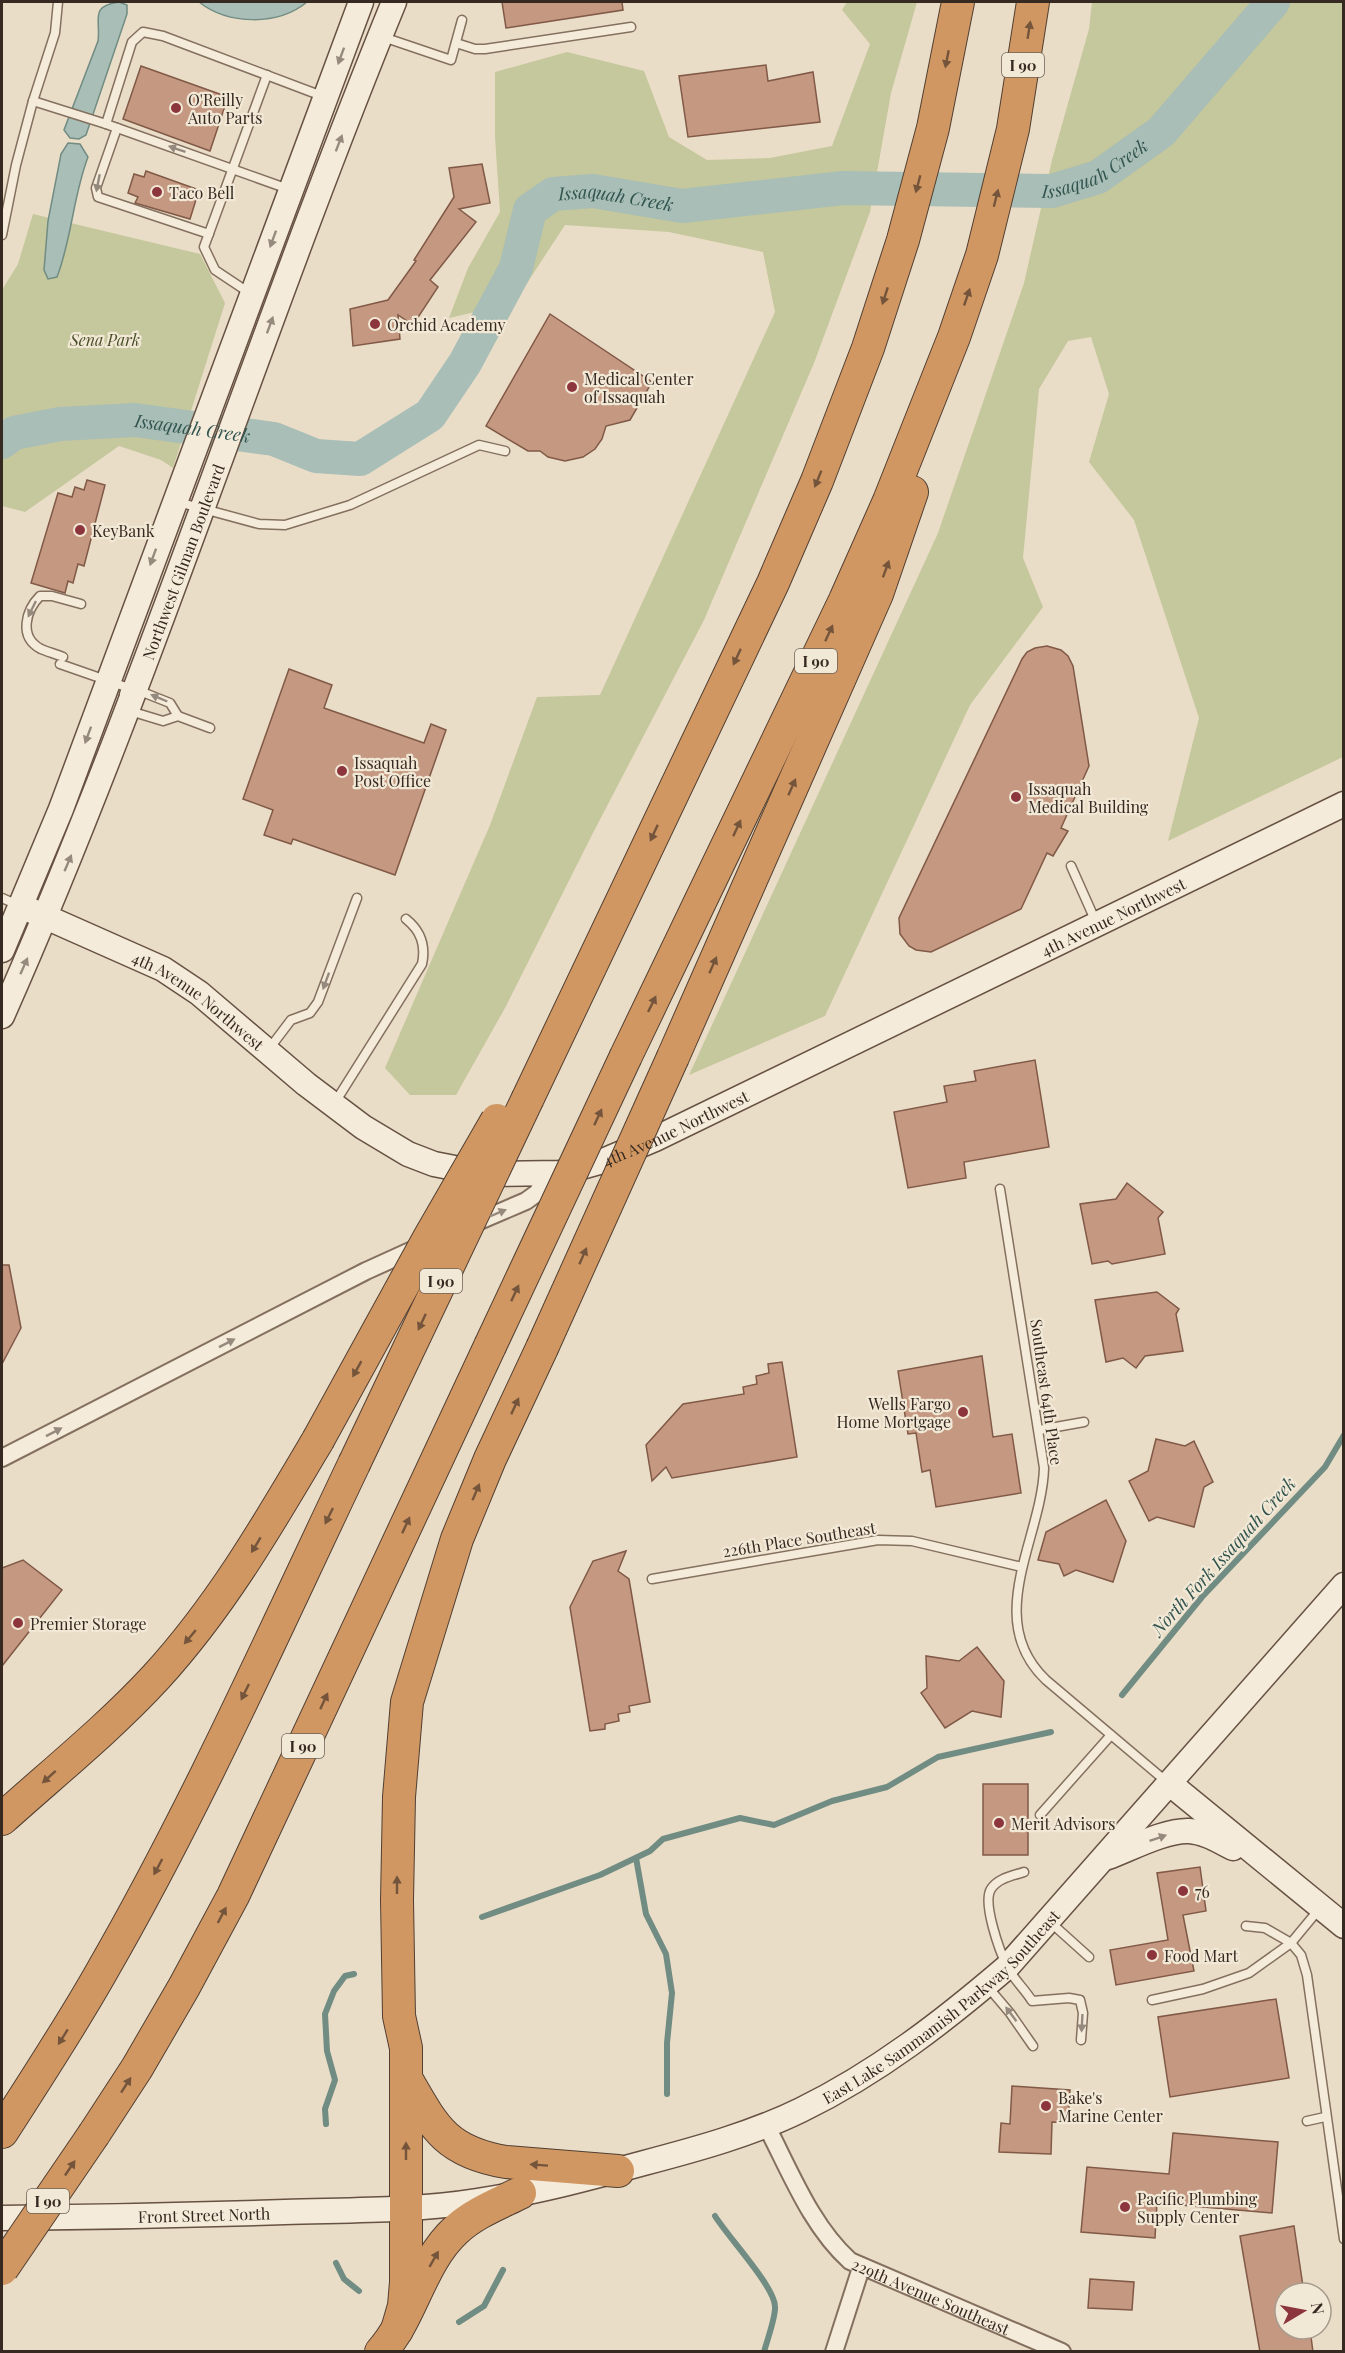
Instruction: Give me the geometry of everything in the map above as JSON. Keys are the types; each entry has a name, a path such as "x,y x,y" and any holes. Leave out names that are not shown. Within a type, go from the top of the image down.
{"highway":[{"path":"2,1819 120,1713 156,1677 244,1565 318,1440 429,1238 519,1098 591,966 773,583 817,481 868,348 903,240 933,128 958,2"},
{"name":"I 90","path":"2,2269 136,2068 184,1987 232,1896 627,1056 845,600 889,501 954,337 982,255 1013,129 1033,2"},
{"path":"389,2341 406,2294 406,2063 399,2016 397,1900 399,1797 407,1702 461,1529 490,1459 673,1057 877,594 911,497 954,337"},
{"name":"I 90","path":"2,2133 76,2016 160,1864 208,1768 354,1464 519,1098"},
{"path":"406,2063 436,2129 446,2139 463,2149 489,2159 506,2162 618,2171"},
{"path":"389,2341 436,2254 449,2237 474,2217 520,2193"}],"street":[{"name":"Northwest Gilman Boulevard","path":"2,950 11,902 61,809 361,2"},
{"name":"Northwest Gilman Boulevard","path":"2,1016 74,848 394,2"},
{"name":"4th Avenue Northwest","path":"11,902 163,969 199,993 306,1084 377,1136 408,1154 434,1164 485,1174 560,1173 603,1161 655,1138 1344,804"},
{"path":"2,1458 375,1267 526,1201 537,1193 549,1173"},
{"name":"East Lake Sammamish Parkway Southeast","path":"406,2209 477,2201 520,2193 618,2171 687,2152 766,2125 802,2109 922,2036 1007,1967 1344,1585"},
{"path":"1169,1784 1344,1926"},
{"path":"1103,1858 1164,1836 1189,1831 1209,1836 1275,1870"},
{"name":"229th Avenue Southeast","path":"766,2125 829,2240 850,2261 861,2268 1062,2352"},
{"name":"Front Street North","path":"2,2218 406,2209"},
{"path":"834,2352 861,2268"}],"lane":[{"path":"2,235 16,165 33,101 55,33 58,2"},
{"path":"380,36 451,60 462,20"},
{"path":"456,43 475,49 485,49 631,27"},
{"path":"106,124 132,42 143,32 163,36 326,98"},
{"path":"252,295 215,270 204,247 267,75"},
{"path":"33,101 106,124 291,190"},
{"path":"117,128 96,188 98,197 209,234"},
{"path":"174,501 259,524 285,525 350,505 479,445 505,451"},
{"path":"81,604 52,596 40,596 28,616 26,627 31,640 39,648 108,681 126,687 114,721 114,743"},
{"path":"130,699 163,721 178,716"},
{"path":"130,699 170,703 178,716 210,728"},
{"path":"1071,866 1097,925"},
{"path":"267,1052 291,1020 310,1013 318,1002 357,898"},
{"path":"334,1104 422,964 423,944 418,931 406,919"},
{"name":"Southeast 64th Place","path":"1000,1189 1039,1430 1044,1480 1016,1596 1016,1610 1024,1650 1031,1663 1046,1680 1169,1784"},
{"path":"1039,1430 1084,1422"},
{"name":"226th Place Southeast","path":"652,1579 878,1540 912,1541 1022,1567"},
{"path":"1040,1815 1111,1735"},
{"path":"1024,1872 999,1881 991,1889 988,1898 990,1917 1007,1967 1032,2001 1069,1998 1080,2000 1083,2013 1081,2040"},
{"path":"1152,2000 1203,1989 1249,1973 1292,1943 1321,1908"},
{"path":"1049,1921 1089,1957"},
{"path":"1246,1926 1265,1928 1292,1943 1301,1955 1307,1975 1325,2117 1344,2239"},
{"path":"986,1984 1010,2013 1032,2046"},
{"path":"1307,2121 1325,2117"}],"green space":[{"path":"847,2 917,2 891,93 870,212 814,363 704,620 505,1008 456,1095 410,1095 385,1068 490,825 537,697 600,695 775,312 763,252 669,232 565,225 514,303 449,318 468,268 500,212 495,137 495,72 567,52 644,71 669,137 707,160 770,158 832,146 870,44 842,10"},
{"path":"1092,2 1343,2 1343,757 1168,841 1199,718 1134,520 1089,462 1109,394 1091,337 1068,341 1039,389 1023,558 1043,607 970,705 825,1016 689,1075 938,533 1024,283 1052,160 1089,29"},
{"name":"Sena Park","path":"33,214 200,254 225,303 173,468 161,460 119,446 25,512 2,506 2,290 18,264"}],"water":[{"path":"119,2 127,5 127,14 86,135 79,139 70,138 64,130 98,41 98,15 103,7"},
{"path":"199,2 307,2 282,15 253,20 224,15"},
{"path":"68,143 80,144 88,157 62,262 57,277 48,279 44,270 48,221 61,154"}],"building":[{"path":"502,2 622,2 623,10 506,28"},
{"path":"766,65 768,81 813,72 820,122 688,137 679,76"},
{"name":"O'Reilly Auto Parts","path":"141,66 228,97 210,151 123,119"},
{"path":"482,164 490,203 459,209 476,222 430,280 438,287 413,325 398,315 400,339 353,346 350,309 388,300 416,261 414,260 454,197 449,168"},
{"path":"146,171 199,190 190,219 135,203 138,197 128,193 134,174 144,177"},
{"path":"550,314 652,382 630,420 606,426 602,439 595,449 583,457 565,461 548,457 540,451 528,451 486,426"},
{"path":"87,480 105,485 84,566 78,564 73,583 68,581 65,593 31,583 58,493 72,497 75,487 84,490"},
{"name":"Issaquah Medical Building","path":"1047,646 1061,650 1068,656 1073,666 1089,766 1061,828 1068,831 1053,856 1047,853 1021,909 931,952 916,950 909,946 900,934 899,918 1022,659 1027,652"},
{"name":"Issaquah Post Office","path":"289,669 332,685 324,708 424,743 431,724 446,730 395,875 293,839 291,844 264,835 273,810 243,799"},
{"path":"1035,1060 1049,1147 964,1162 966,1178 908,1188 894,1112 947,1102 944,1086 976,1081 974,1071"},
{"path":"1127,1183 1163,1212 1158,1218 1165,1254 1112,1264 1108,1261 1092,1264 1080,1204 1116,1199"},
{"path":"2,1265 9,1265 21,1328 2,1364"},
{"path":"1157,1292 1179,1309 1176,1314 1183,1351 1145,1356 1136,1368 1123,1358 1106,1362 1095,1300"},
{"path":"982,1356 993,1437 1012,1434 1021,1493 936,1507 930,1470 922,1472 916,1433 908,1434 898,1371"},
{"path":"782,1362 797,1457 672,1478 666,1467 652,1481 646,1445 683,1404 744,1394 743,1387 757,1384 756,1376 769,1373 768,1364"},
{"path":"1156,1439 1185,1446 1194,1441 1213,1482 1204,1487 1194,1527 1157,1517 1149,1521 1129,1481 1148,1471"},
{"path":"1106,1500 1126,1541 1113,1582 1076,1570 1064,1576 1059,1564 1038,1560 1046,1532"},
{"path":"626,1551 618,1571 629,1579 650,1702 629,1706 630,1712 618,1714 619,1721 605,1724 605,1729 590,1731 570,1607 593,1561"},
{"name":"Premier Storage","path":"23,1560 62,1590 2,1666 2,1568"},
{"path":"977,1647 1004,1681 1001,1717 972,1711 945,1728 921,1693 927,1688 926,1656 959,1661"},
{"path":"983,1784 1028,1784 1028,1855 983,1855"},
{"path":"1200,1867 1206,1911 1183,1915 1194,1971 1116,1985 1110,1950 1168,1940 1157,1873"},
{"path":"1276,1999 1289,2078 1170,2097 1158,2017"},
{"path":"1012,2086 1070,2090 1068,2123 1052,2122 1051,2154 999,2152 1001,2123 1010,2124"},
{"path":"1173,2133 1278,2142 1272,2213 1157,2203 1155,2238 1081,2232 1087,2167 1169,2174"},
{"path":"1294,2226 1302,2281 1273,2281 1273,2341 1312,2341 1313,2352 1260,2352 1240,2236"},
{"path":"1090,2279 1134,2282 1132,2310 1088,2308"}],"waterway":[{"name":"Issaquah Creek","path":"2,442 14,433 60,424 135,420 274,439 316,456 360,459 430,415 465,363 516,268 530,210 553,194 593,191 682,206 843,188 1052,191 1098,177 1161,132 1273,2"},
{"name":"North Fork Issaquah Creek","path":"1122,1695 1202,1597 1325,1467 1344,1435"},
{"name":"North Fork Issaquah Creek","path":"482,1917 600,1875 650,1851 663,1839 740,1818 774,1825 832,1801 887,1787 938,1757 1051,1732"},
{"name":"North Fork Issaquah Creek","path":"636,1858 646,1914 666,1954 672,1993 667,2043 667,2094"},
{"name":"North Fork Issaquah Creek","path":"326,2124 325,2109 335,2080 327,2051 325,2014 334,1991 345,1976 354,1974"},
{"name":"North Fork Issaquah Creek","path":"715,2216 759,2274 773,2297 774,2316 764,2352"},
{"path":"336,2263 344,2279 359,2291"},
{"name":"North Fork Issaquah Creek","path":"459,2322 484,2306 503,2270"}],"place":[{"name":"O'Reilly Auto Parts","path":"176,108"},
{"name":"Taco Bell","path":"157,192"},
{"name":"Orchid Academy","path":"375,324"},
{"name":"Medical Center of Issaquah","path":"572,387"},
{"name":"KeyBank","path":"80,530"},
{"name":"Issaquah Post Office","path":"342,771"},
{"name":"Issaquah Medical Building","path":"1016,797"},
{"name":"Wells Fargo Home Mortgage","path":"963,1412"},
{"name":"Premier Storage","path":"18,1623"},
{"name":"Merit Advisors","path":"999,1823"},
{"name":"76","path":"1183,1891"},
{"name":"Food Mart","path":"1152,1955"},
{"name":"Bake's Marine Center","path":"1046,2106"},
{"name":"Pacific Plumbing Supply Center","path":"1125,2207"}]}
